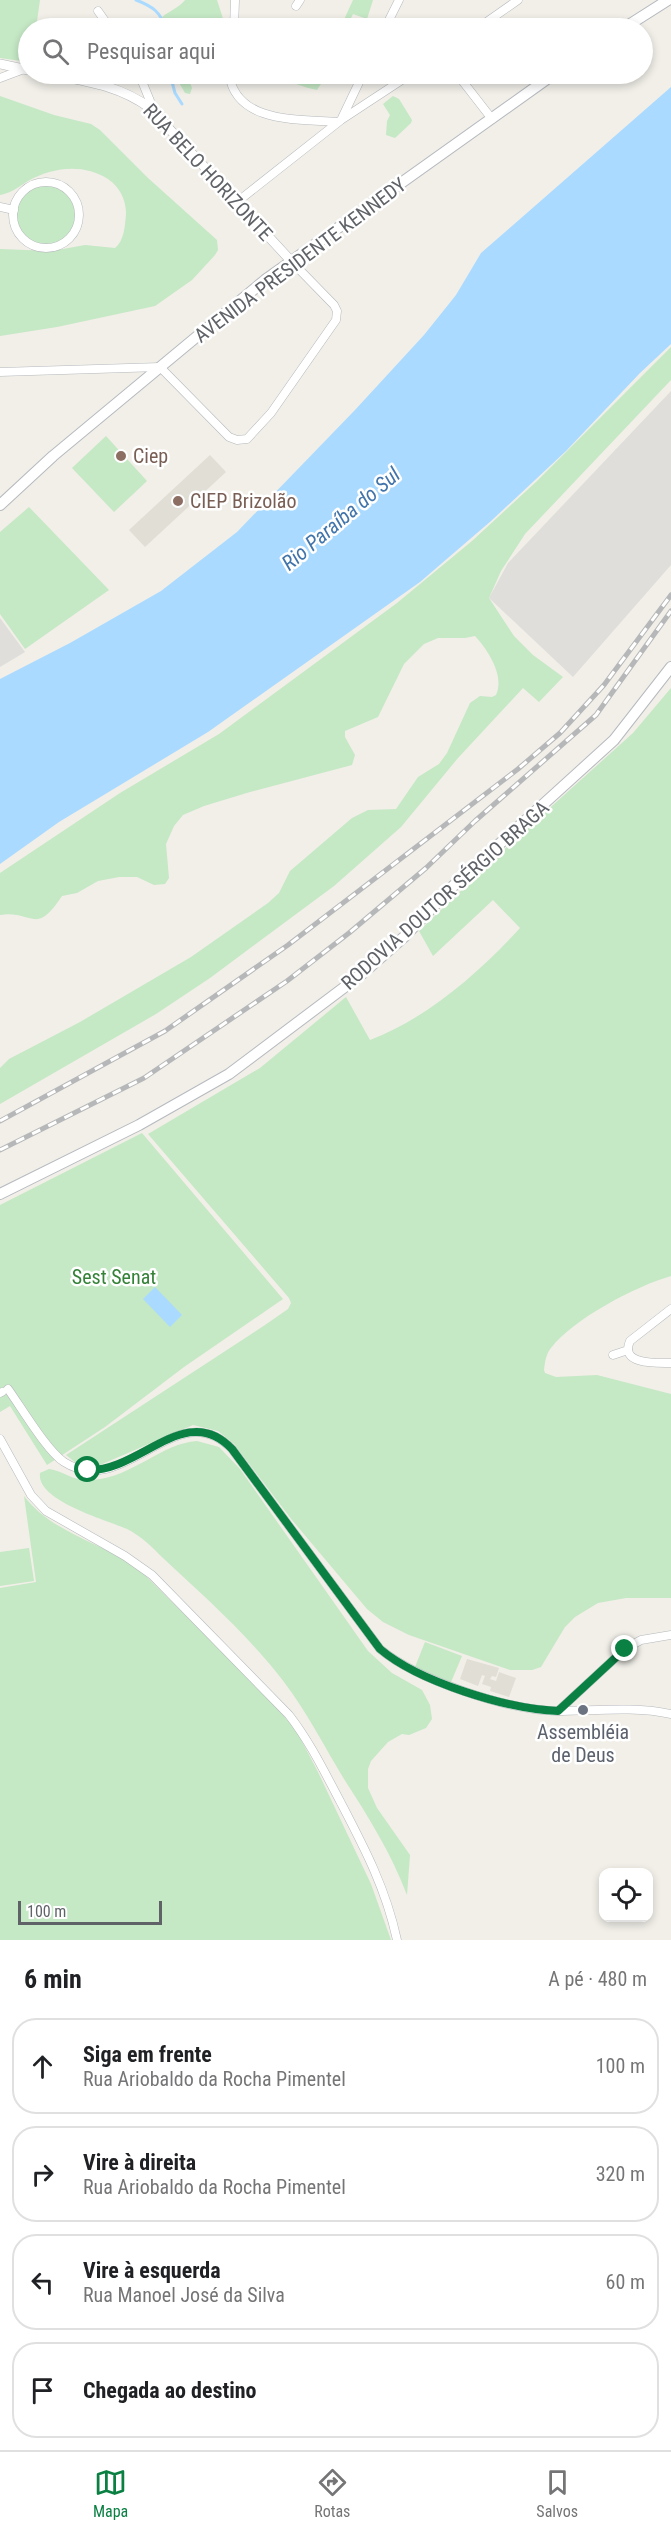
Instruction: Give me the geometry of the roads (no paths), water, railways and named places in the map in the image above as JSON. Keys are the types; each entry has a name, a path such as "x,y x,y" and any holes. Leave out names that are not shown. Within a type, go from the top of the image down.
{"main road":[{"path":"639,18 667,0"},
{"name":"AVENIDA PRESIDENTE KENNEDY","path":"0,505 53,456 265,280 540,84"},
{"name":"RODOVIA DOUTOR SÉRGIO BRAGA","path":"0,1194 139,1125 229,1074 362,974 404,937 451,888 614,740 671,667"}],"street":[{"path":"234,18 235,0"},
{"path":"391,18 399,0"},
{"path":"492,18 518,0"},
{"path":"98,11 103,18"},
{"path":"0,64 18,67"},
{"path":"0,78 18,72"},
{"name":"RUA BELO HORIZONTE","path":"96,84 120,89 137,98 156,114 292,261"},
{"path":"142,84 156,114"},
{"path":"232,84 239,99 259,112 288,118 339,121"},
{"path":"339,121 358,84"},
{"path":"237,202 339,121 396,84"},
{"path":"464,84 489,121"},
{"path":"51,182 71,193 77,204 79,219 75,231 68,240 54,247 42,247 28,242 19,233 14,210 19,196 28,188 39,183 51,182"},
{"path":"0,207 14,210"},
{"path":"0,372 160,367 229,436 237,440 249,438 271,412 336,320 337,311 334,305 292,261"},
{"path":"671,1309 630,1341 628,1350 632,1357 639,1361 671,1363"},
{"path":"613,1355 628,1350"},
{"path":"3,1391 57,1455 70,1465 82,1469 96,1470 112,1467 186,1432 203,1431 216,1436 232,1449 380,1649 425,1676 491,1700 530,1710 633,1710 671,1714"},
{"path":"0,1439 31,1495 46,1511 125,1556 152,1575 289,1715 307,1740 375,1868 385,1893 397,1940"},
{"path":"558,1711 625,1649 641,1640 671,1635"}],"water":[{"name":"Rio Paraíba do Sul","path":"671,87 671,344 640,373 566,451 491,521 420,582 208,732 59,822 0,864 0,679 70,643 161,591 237,532 424,335 456,295 481,253"},
{"path":"155,1287 182,1315 170,1327 143,1299"}],"waterway":[{"path":"136,0 155,10 161,18"},
{"path":"173,84 182,104"}],"railway":[{"path":"0,1121 165,1031 288,945 518,769 560,733 604,685 671,595"},
{"path":"0,1150 144,1078 287,981 349,933 426,868 475,821 596,715 671,611"}],"place":[{"name":"Ciep","path":"121,456"},
{"name":"CIEP Brizolão","path":"178,501"},
{"name":"Assembléia de Deus","path":"583,1710"}],"park label":[{"name":"Sest Senat","path":"114,1277"}]}
